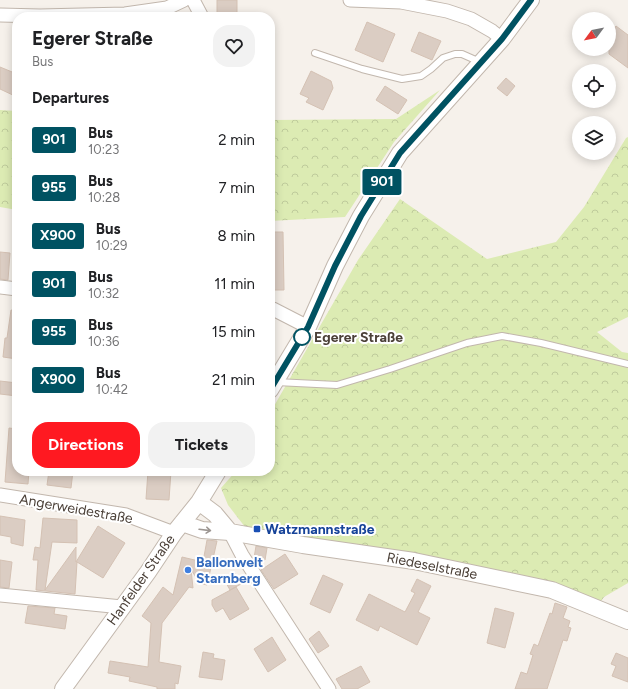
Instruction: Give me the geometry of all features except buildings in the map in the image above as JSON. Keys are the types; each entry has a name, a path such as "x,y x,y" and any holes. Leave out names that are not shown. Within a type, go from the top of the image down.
{"street":[{"path":"139,12 168,8 184,0"},
{"path":"193,0 199,12"},
{"path":"350,0 401,2 447,11 471,19 492,31 502,39"},
{"path":"275,381 308,327 335,266 361,216 400,153 502,39 531,0"},
{"path":"0,15 12,15"},
{"path":"0,287 12,288"},
{"path":"275,310 308,327"},
{"name":"Hanfelder Straße","path":"63,689 178,528 199,502 215,476"},
{"name":"Angerweidestraße","path":"0,495 126,515 178,528"},
{"path":"199,502 215,514 230,532 242,555 329,689"},
{"name":"Riedeselstraße","path":"178,528 230,532 310,546 414,561 552,590 627,619"},
{"path":"0,595 122,607"}],"lane":[{"path":"315,53 362,69 402,79 421,76 443,58 455,54 462,54 481,63"},
{"path":"275,386 337,385 467,343 502,336 541,343 628,364"}],"green space":[{"path":"440,90 394,142 345,217 275,221 275,120 396,119"},
{"path":"0,110 12,111 12,209 0,207"},
{"path":"628,137 628,317 597,332 622,352 628,353 628,583 604,597 596,608 584,603 252,536 228,505 221,488 232,476 275,476 275,404 358,260 400,199 487,259 556,242 584,207 613,160 616,160 616,154"}],"bus line":[{"name":"901","path":"275,382 308,327 335,266 361,216 400,153 502,39 531,0"}],"place":[{"name":"Egerer Straße","path":"302,337"},
{"name":"Watzmannstraße","path":"257,529"},
{"name":"Ballonwelt Starnberg","path":"188,570"}]}
